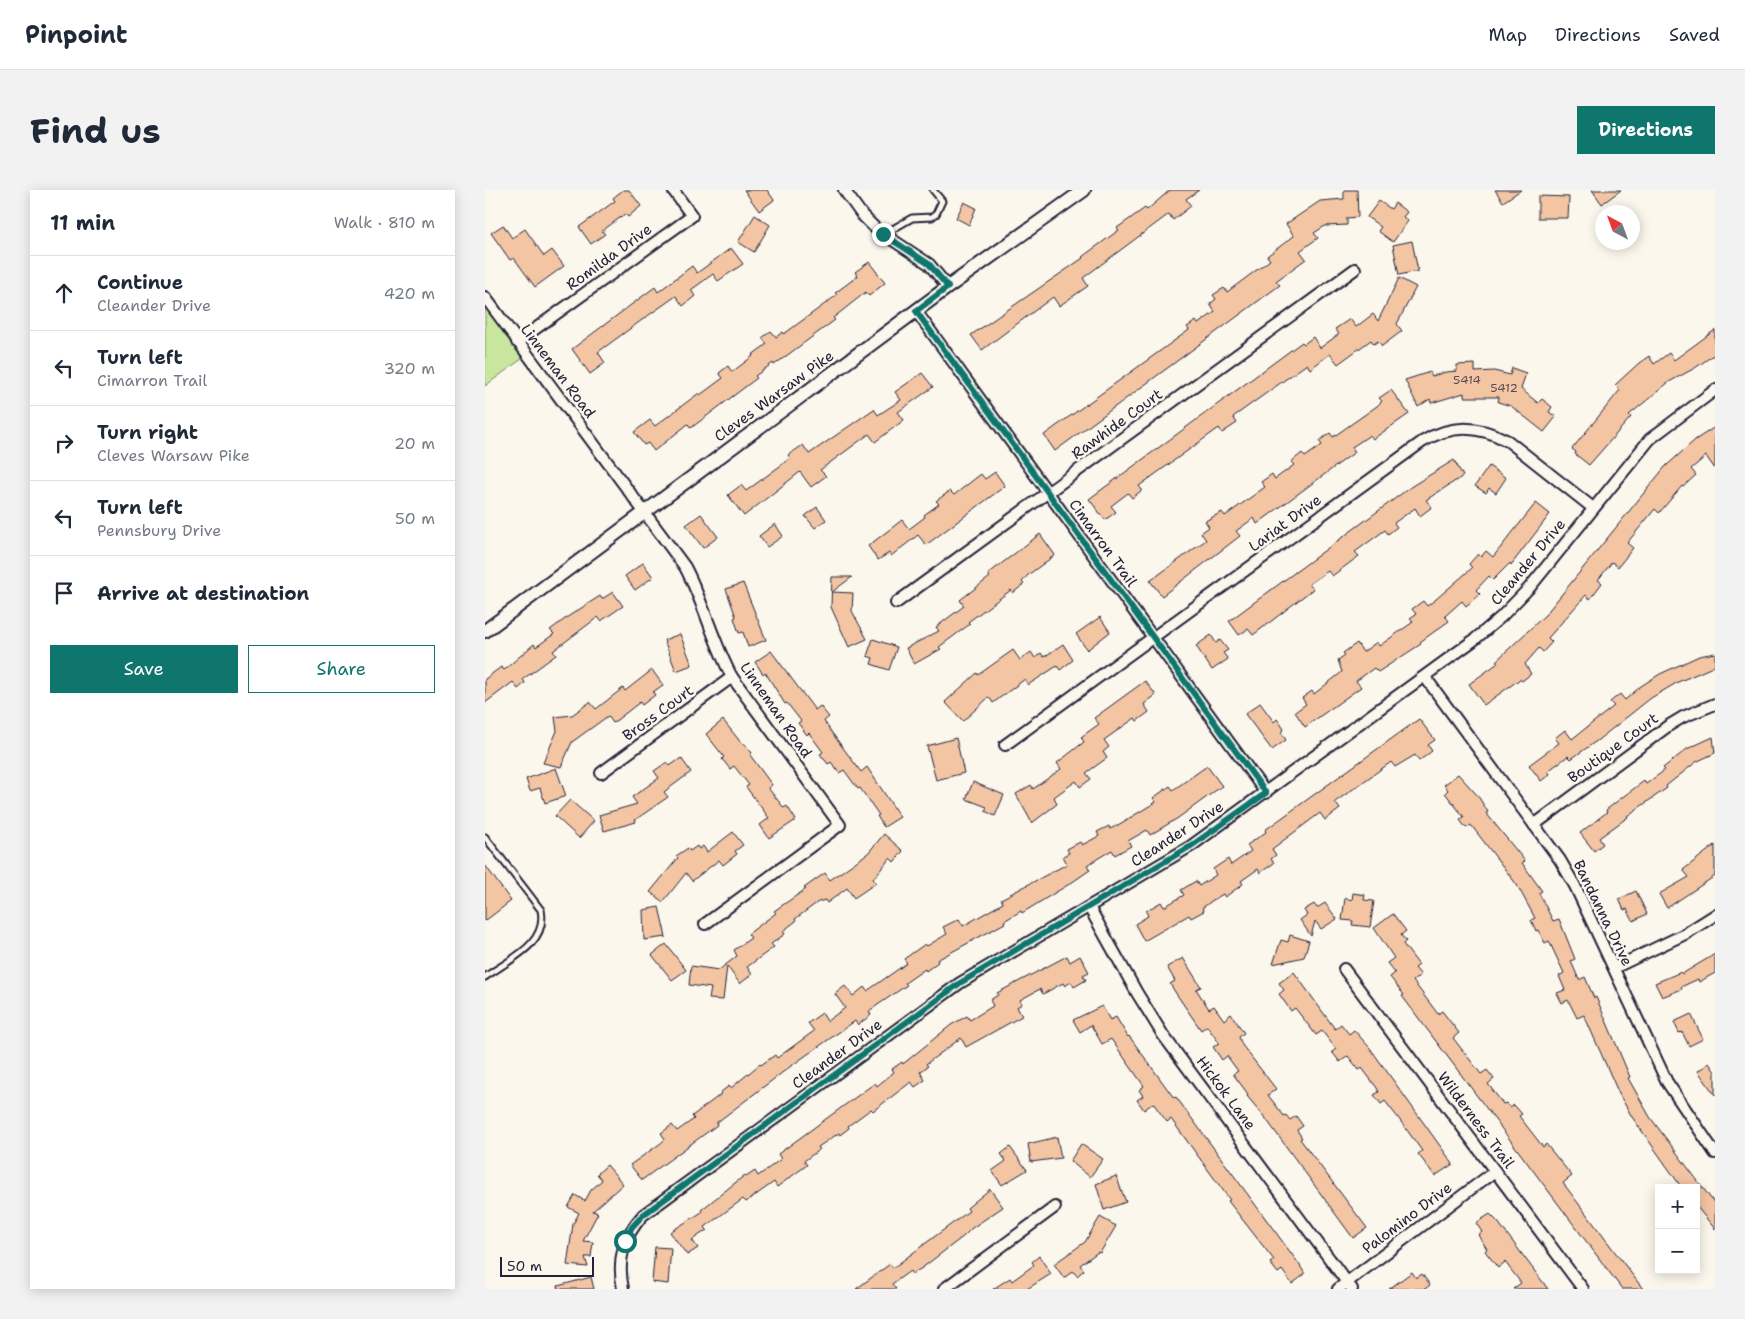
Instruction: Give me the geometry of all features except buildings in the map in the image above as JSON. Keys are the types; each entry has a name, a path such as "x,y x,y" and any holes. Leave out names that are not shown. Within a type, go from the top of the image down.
{"street":[{"name":"Romilda Drive","path":"517,342 692,216 673,190"},
{"path":"844,190 862,215 883,234 929,264 948,287"},
{"name":"Cleves Warsaw Pike","path":"485,631 948,287 1084,190"},
{"name":"Rawhide Court","path":"896,603 1355,269"},
{"name":"Linneman Road","path":"485,297 685,567 695,585 722,658 732,678 840,825 705,924"},
{"name":"Cimarron Trail","path":"916,311 1266,793"},
{"name":"Cleander Drive","path":"623,1289 620,1257 632,1227 643,1215 937,999 1191,846 1474,640 1501,617 1530,587 1650,439 1715,390"},
{"name":"Lariat Drive","path":"1005,746 1421,442 1442,432 1465,428 1493,433 1508,441 1593,508"},
{"name":"Bandanna Drive","path":"1425,676 1534,825 1575,886 1667,1082 1711,1139 1715,1153"},
{"name":"Bross Court","path":"601,774 732,678"},
{"name":"Boutique Court","path":"1534,825 1668,726 1683,716 1715,704"},
{"name":"Hickok Lane","path":"1089,907 1163,1035 1350,1286"},
{"path":"1614,968 1685,934 1715,915"},
{"name":"Wilderness Trail","path":"1345,969 1583,1289"},
{"name":"Palomino Drive","path":"1338,1289 1350,1286 1495,1171"},
{"path":"944,1289 1055,1207"}],"lane":[{"path":"883,234 912,218 936,214 942,201 933,190"},
{"path":"485,837 541,910 543,921 540,933 534,942 485,977"}],"green space":[{"path":"485,297 527,355 485,386"}],"route":[{"path":"625,1241 632,1227 643,1215 937,999 1033,939 1191,846 1266,793 916,311 948,287 929,264 883,234"}]}
